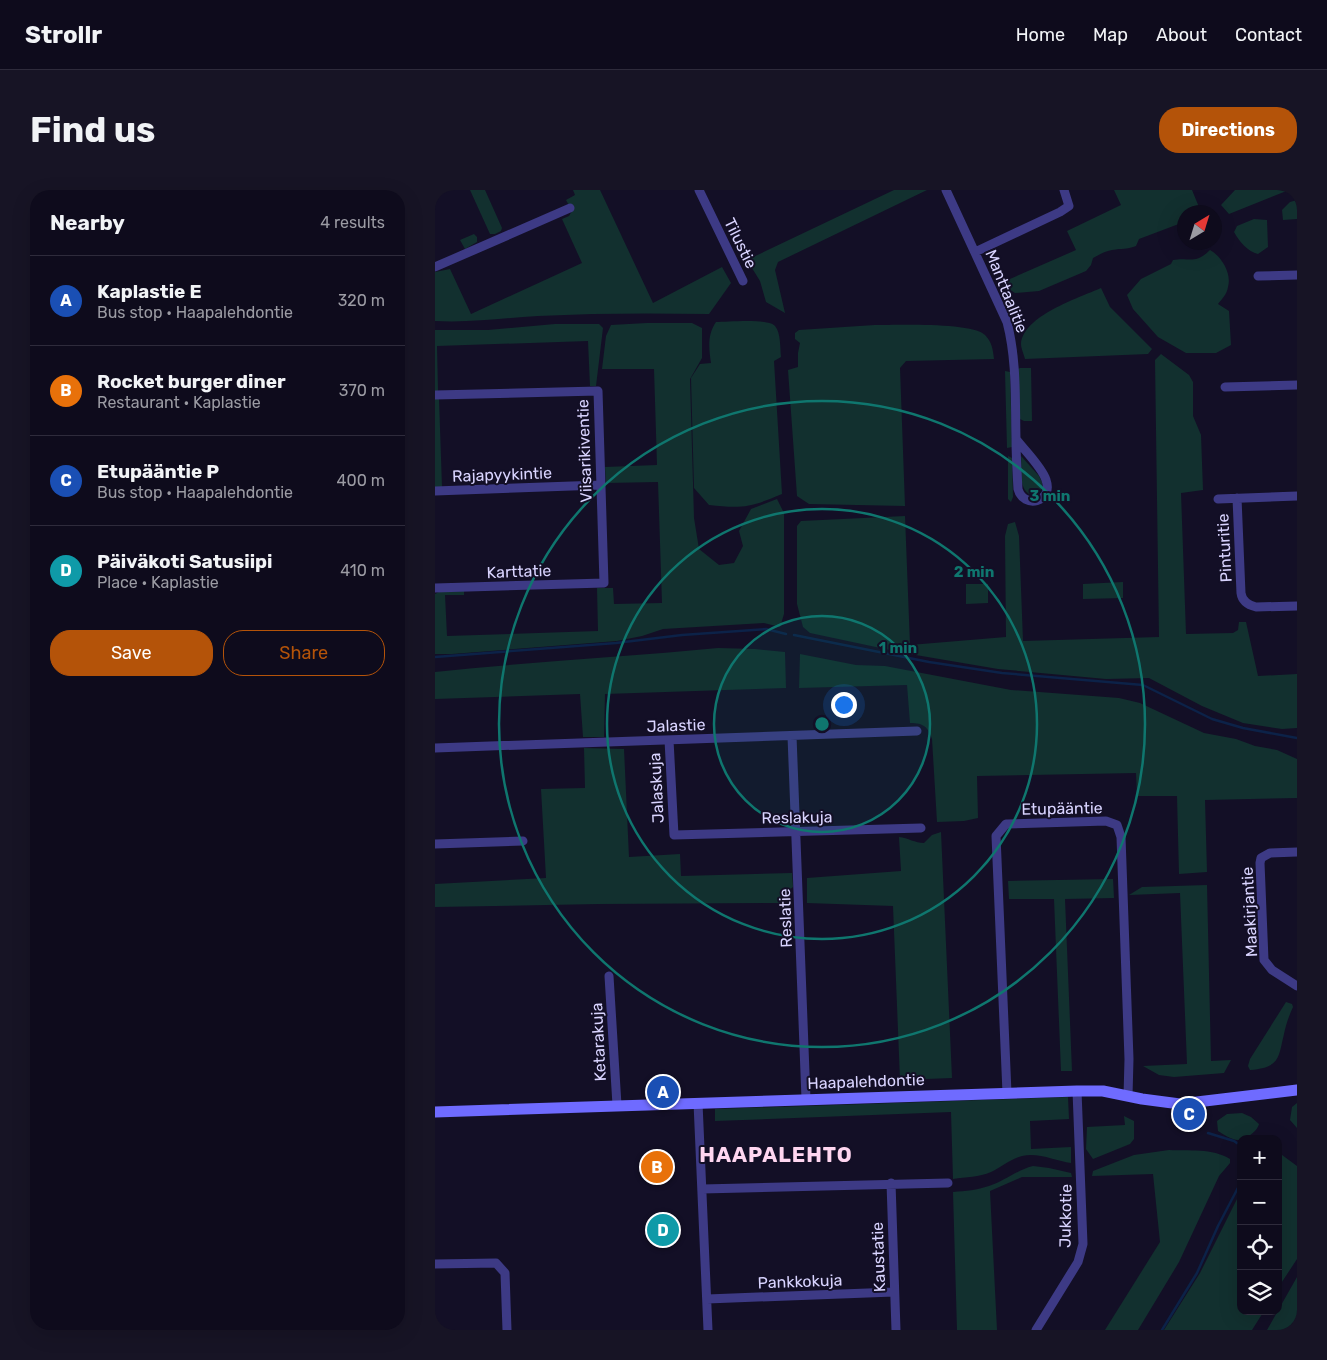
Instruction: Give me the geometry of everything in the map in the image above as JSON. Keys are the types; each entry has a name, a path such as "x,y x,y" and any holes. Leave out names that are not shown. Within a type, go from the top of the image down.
{"street":[{"name":"Tilustie","path":"699,190 743,281"},
{"name":"Manttaalitie","path":"946,190 1007,322 1015,367 1016,439 1019,492 1028,500 1040,499 1045,496 1047,491 1045,477 1016,439"},
{"path":"975,252 1069,206 1064,190"},
{"path":"435,267 570,208"},
{"path":"1258,276 1297,274"},
{"path":"1225,387 1297,385"},
{"name":"Viisarikiventie","path":"435,395 598,391 604,583"},
{"name":"Rajapyykintie","path":"435,491 600,485"},
{"path":"1218,499 1297,496"},
{"name":"Pinturitie","path":"1237,498 1241,593 1243,600 1255,607 1297,606"},
{"name":"Karttatie","path":"435,588 604,583"},
{"name":"Jalastie","path":"435,748 917,731"},
{"name":"Reslatie","path":"792,736 806,1099"},
{"name":"Jalaskuja","path":"669,740 674,835"},
{"name":"Etupääntie","path":"1007,1093 996,836 1006,824 1106,821 1117,824 1121,837 1129,1059 1127,1096"},
{"name":"Reslakuja","path":"674,835 921,828"},
{"path":"435,844 523,841"},
{"name":"Maakirjantie","path":"1297,852 1270,853 1261,858 1260,863 1264,960 1272,970 1297,986"},
{"name":"Ketarakuja","path":"609,976 617,1105"},
{"name":"Haapalehdontie","path":"435,1112 1077,1091 1103,1091 1180,1104 1297,1090"},
{"name":"Jukkotie","path":"1036,1330 1078,1262 1083,1244 1077,1091"},
{"path":"698,1103 708,1330"},
{"name":"Kaustatie","path":"891,1183 896,1330"},
{"path":"702,1189 947,1183"},
{"path":"435,1264 496,1263 501,1267 505,1273 507,1330"},
{"name":"Pankkokuja","path":"707,1299 894,1292"}],"green space":[{"path":"470,190 485,190 502,228 501,231 490,234"},
{"path":"573,190 600,190 653,303 722,267 731,283 709,314 581,314 474,321 435,321 435,272 450,269 471,314 582,263 562,219 569,216 572,211 566,200 575,195"},
{"path":"894,190 927,190 778,262 775,270 785,313 766,302 760,281 747,260"},
{"path":"1114,190 1192,190 1198,205 1177,205 1177,225 1139,239 1136,246 1102,253 1093,258 1091,265 1086,271 1039,291 1015,293 1004,286 1003,282 1076,250 1067,231 1121,205"},
{"path":"1235,190 1289,190 1229,214 1221,205"},
{"path":"1297,200 1297,219 1283,220 1282,210 1290,202"},
{"path":"1254,219 1267,220 1268,247 1258,254 1244,246 1234,232 1237,226"},
{"path":"474,234 477,237 477,242 465,249 460,240"},
{"path":"1210,250 1222,261 1227,271 1229,282 1227,292 1218,304 1229,311 1231,345 1216,353 1186,353 1158,337 1133,309 1127,295 1141,279 1171,264 1173,260 1192,260 1205,255"},
{"path":"1101,288 1110,307 1152,349 1148,354 1025,359 1021,344 1024,334 1031,325 1053,309"},
{"path":"716,322 765,322 775,326 779,337 781,357 774,361 782,494 747,506 709,505 694,488 691,378 700,364 711,363 710,337"},
{"path":"692,323 702,328 702,358 690,379 694,518 699,549 719,565 734,563 743,546 739,531 751,509 777,499 784,513 784,614 780,627 764,623 663,629 617,641 435,654 435,594 439,592 464,591 464,595 445,595 447,636 598,631 597,588 613,588 614,604 662,603 658,482 606,483 605,467 657,465 654,369 602,369 606,336 611,325"},
{"path":"555,324 599,324 603,328 596,386 590,386 588,341 437,346 438,391 435,391 435,330 488,330"},
{"path":"875,325 933,325 978,331 989,340 993,349 994,359 906,361 900,368 905,506 809,504 797,496 788,370 798,367 800,343 795,339 795,333 799,330"},
{"path":"1161,354 1189,375 1193,382 1193,416 1201,435 1203,490 1181,493 1186,634 1233,633 1238,630 1239,622 1246,622 1258,676 1297,674 1297,728 1282,729 1243,723 1202,706 1149,678 1106,679 998,669 904,653 810,633 803,627 797,604 797,526 801,521 905,516 910,645 1006,637 1005,536 1008,524 1015,522 1019,536 1023,641 1159,637 1155,360"},
{"path":"1031,368 1032,421 1020,419 1018,369"},
{"path":"1005,371 1010,372 1012,447 1007,448"},
{"path":"435,399 439,399 442,487 435,488"},
{"path":"1008,456 1012,458 1013,497 1011,502 1008,499"},
{"path":"1021,456 1042,482 1042,487 1038,494 1029,494 1023,487"},
{"path":"1123,582 1123,598 1083,599 1083,584"},
{"path":"966,584 988,584 988,603 966,604"},
{"path":"718,648 785,652 786,688 605,694 604,737 583,737 580,694 435,699 435,672"},
{"path":"800,654 856,665 885,666 1011,690 1119,698 1140,703 1204,733 1277,750 1297,759 1297,798 1205,800 1207,872 1179,874 1177,796 1137,796 1136,773 977,776 978,818 964,821 937,822 932,739 925,726 910,723 907,685 799,688"},
{"path":"584,748 624,749 629,857 680,854 681,876 792,873 793,887 784,894 780,903 435,907 435,884 546,878 541,789 585,788"},
{"path":"941,832 952,1078 900,1080 893,906 807,903 807,878 901,871 899,837 924,843 932,835"},
{"path":"1113,879 1114,898 1065,899 1072,1071 1061,1071 1054,899 1009,899 1008,881"},
{"path":"1207,885 1211,1061 1231,1060 1224,1073 1174,1077 1159,1075 1143,1066 1187,1064 1180,893 1129,895 1142,887"},
{"path":"1286,1002 1292,1004 1293,1007 1279,1056 1267,1067 1250,1070 1248,1066 1250,1059"},
{"path":"1068,1097 1069,1119 1030,1121 1031,1149 1071,1147 1071,1163 1028,1155 1014,1159 986,1174 953,1179 951,1112 715,1121 715,1109"},
{"path":"1297,1103 1297,1128 1290,1120 1292,1107"},
{"path":"1242,1113 1251,1117 1259,1124 1250,1135 1237,1135 1236,1140 1218,1131 1217,1121 1227,1114"},
{"path":"1124,1116 1134,1121 1134,1139 1130,1144 1093,1159 1086,1149 1087,1127 1125,1125"},
{"path":"1169,1150 1216,1153 1230,1159 1230,1163 1219,1176 1179,1262 1138,1330 1105,1330 1160,1242 1153,1174 1092,1176 1093,1171 1134,1155"},
{"path":"1282,1155 1297,1166 1297,1259 1282,1282"},
{"path":"1033,1166 1071,1173 1072,1177 1022,1177 990,1191 997,1330 957,1330 953,1192 989,1186"},
{"path":"1237,1199 1237,1315 1261,1315 1252,1330 1164,1330 1200,1273"},
{"path":"1297,1277 1297,1330 1267,1330 1275,1315 1282,1315 1282,1304"}],"waterway":[{"path":"435,657 766,629 786,634"},
{"path":"794,635 929,662 1002,673 1143,685 1212,719 1243,728 1297,738"},
{"path":"1208,1133 1237,1143"},
{"path":"1162,1330 1197,1273 1237,1190"}],"place":[{"name":"Kaplastie E","path":"663,1092"},
{"name":"Etupääntie P","path":"1189,1114"},
{"name":"Rocket burger diner","path":"657,1167"},
{"name":"Päiväkoti Satusiipi","path":"663,1230"}],"district":[{"name":"HAAPALEHTO","path":"776,1155"}]}
